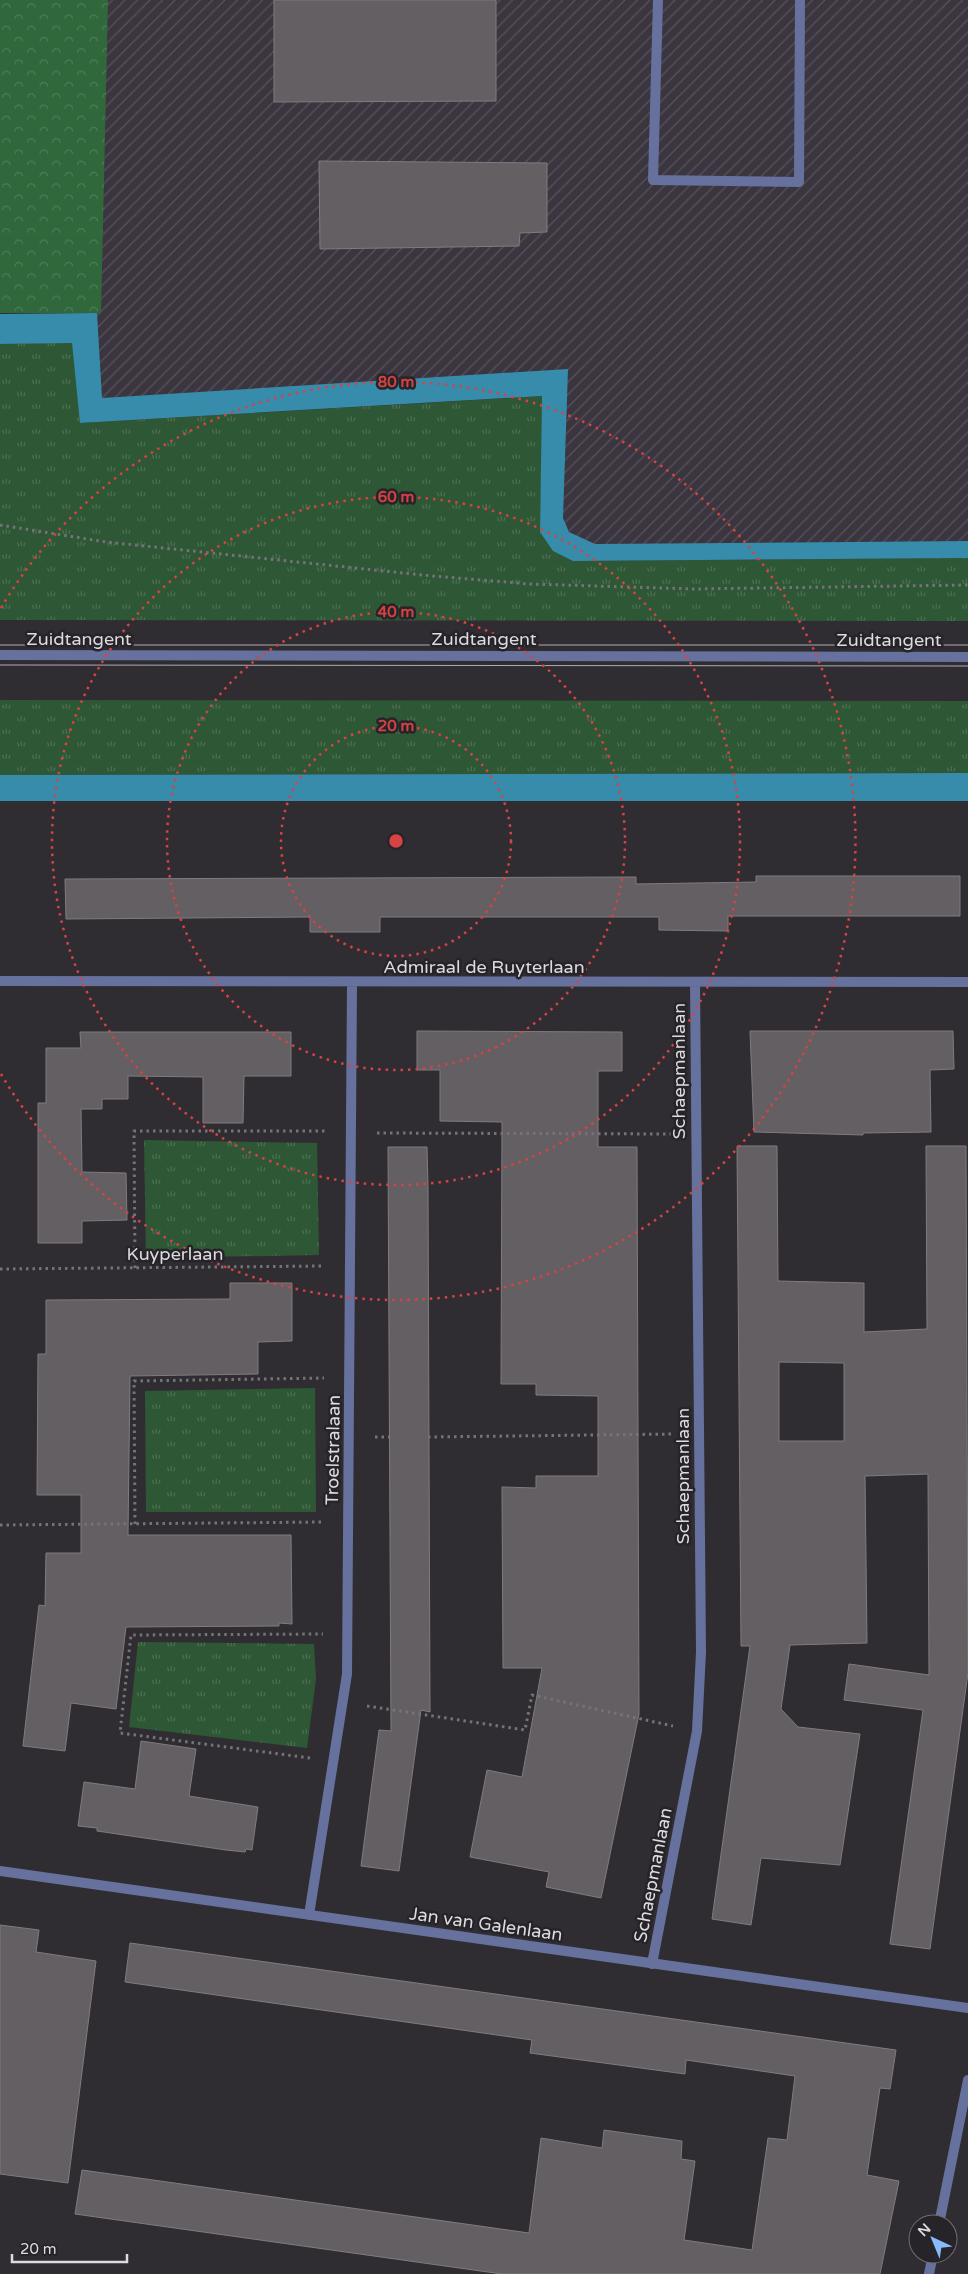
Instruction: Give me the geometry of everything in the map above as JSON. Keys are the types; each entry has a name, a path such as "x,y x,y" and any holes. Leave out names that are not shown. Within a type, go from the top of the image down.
{"street":[{"path":"658,0 653,180 799,182 800,0"},
{"name":"Zuidtangent","path":"0,655 968,656"},
{"name":"Admiraal de Ruyterlaan","path":"0,981 352,983 968,982"},
{"name":"Troelstralaan","path":"309,1915 347,1674 352,983"},
{"name":"Schaepmanlaan","path":"652,1964 697,1731 701,1652 695,983"},
{"name":"Jan van Galenlaan","path":"0,1871 968,2008"},
{"path":"941,2214 968,2080"}],"path":[{"path":"0,525 106,542 432,576 530,584 694,589 968,584"},
{"path":"135,1268 134,1131 696,1134"},
{"name":"Kuyperlaan","path":"0,1269 350,1266"},
{"path":"135,1524 134,1381 349,1377"},
{"path":"428,1437 699,1434"},
{"path":"0,1525 348,1521"},
{"path":"332,1762 120,1733 132,1635 347,1634"},
{"path":"342,1702 525,1730 532,1695 697,1731"}],"shaded area":[{"path":"98,0 968,0 968,542 595,545 569,532 562,518 567,370 100,400 96,350"}],"green space":[{"path":"0,0 108,0 101,313 0,313"},
{"path":"72,342 81,423 543,396 540,532 573,561 968,558 968,621 0,620 0,344"},
{"path":"0,700 968,701 968,773 0,775"},
{"path":"144,1140 317,1143 319,1255 146,1258"},
{"path":"315,1388 316,1512 146,1512 145,1391"},
{"path":"138,1642 314,1644 316,1679 307,1748 129,1727"}],"water":[{"path":"97,313 102,398 568,369 563,518 569,532 595,544 968,541 968,558 573,561 553,551 540,532 542,396 80,423 72,343 0,344 0,314"},
{"path":"968,773 968,801 0,801 0,775"}],"building":[{"path":"274,0 496,0 496,101 274,102"},
{"path":"319,161 547,163 547,232 520,233 519,246 320,249"},
{"path":"756,876 960,876 960,916 728,916 728,931 659,930 659,917 380,917 380,932 310,932 310,917 66,919 65,879 636,877 636,884 756,882"},
{"path":"417,1031 622,1032 622,1071 598,1071 598,1147 637,1147 639,1714 601,1898 546,1887 549,1872 470,1857 487,1770 522,1777 542,1668 503,1668 502,1487 536,1488 536,1476 598,1476 598,1396 536,1395 536,1384 501,1384 502,1122 440,1121 440,1070 417,1070"},
{"path":"750,1031 953,1031 954,1069 930,1070 931,1132 863,1133 863,1135 754,1132"},
{"path":"80,1032 291,1032 291,1076 244,1076 243,1123 203,1123 203,1077 128,1076 128,1099 102,1099 102,1109 81,1109 82,1172 126,1173 127,1220 82,1221 82,1243 38,1243 38,1103 46,1103 46,1048 81,1048"},
{"path":"737,1146 777,1146 778,1281 864,1283 864,1332 927,1329 926,1146 966,1146 968,1673 930,1949 890,1944 923,1710 844,1700 849,1664 929,1675 928,1474 865,1476 867,1643 790,1645 781,1709 798,1727 860,1734 840,1865 761,1858 751,1925 712,1919 750,1646 741,1646","holes":["779,1362 844,1363 844,1441 779,1441"]},
{"path":"388,1147 427,1147 428,1185 430,1712 421,1710 399,1871 361,1866 379,1730 391,1731"},
{"path":"230,1283 292,1283 292,1341 258,1342 258,1374 130,1376 128,1535 291,1535 292,1624 279,1623 279,1626 126,1627 116,1709 71,1703 65,1751 23,1746 39,1605 45,1606 46,1553 81,1553 81,1495 37,1495 38,1354 46,1354 46,1300 230,1299"},
{"path":"141,1741 196,1749 189,1796 258,1807 252,1850 246,1849 245,1852 226,1850 97,1831 97,1828 78,1826 84,1782 135,1789"},
{"path":"0,1925 39,1930 36,1952 96,1961 68,2183 0,2174"},
{"path":"130,1943 896,2050 890,2089 880,2088 867,2175 899,2181 880,2274 502,2274 75,2214 82,2170 529,2233 541,2138 602,2148 604,2130 682,2141 681,2159 695,2161 684,2240 752,2250 768,2138 787,2140 795,2076 686,2060 685,2074 530,2053 532,2040 125,1982"}],"tram line":[{"path":"0,645 968,645"},
{"path":"0,665 968,666"}]}
